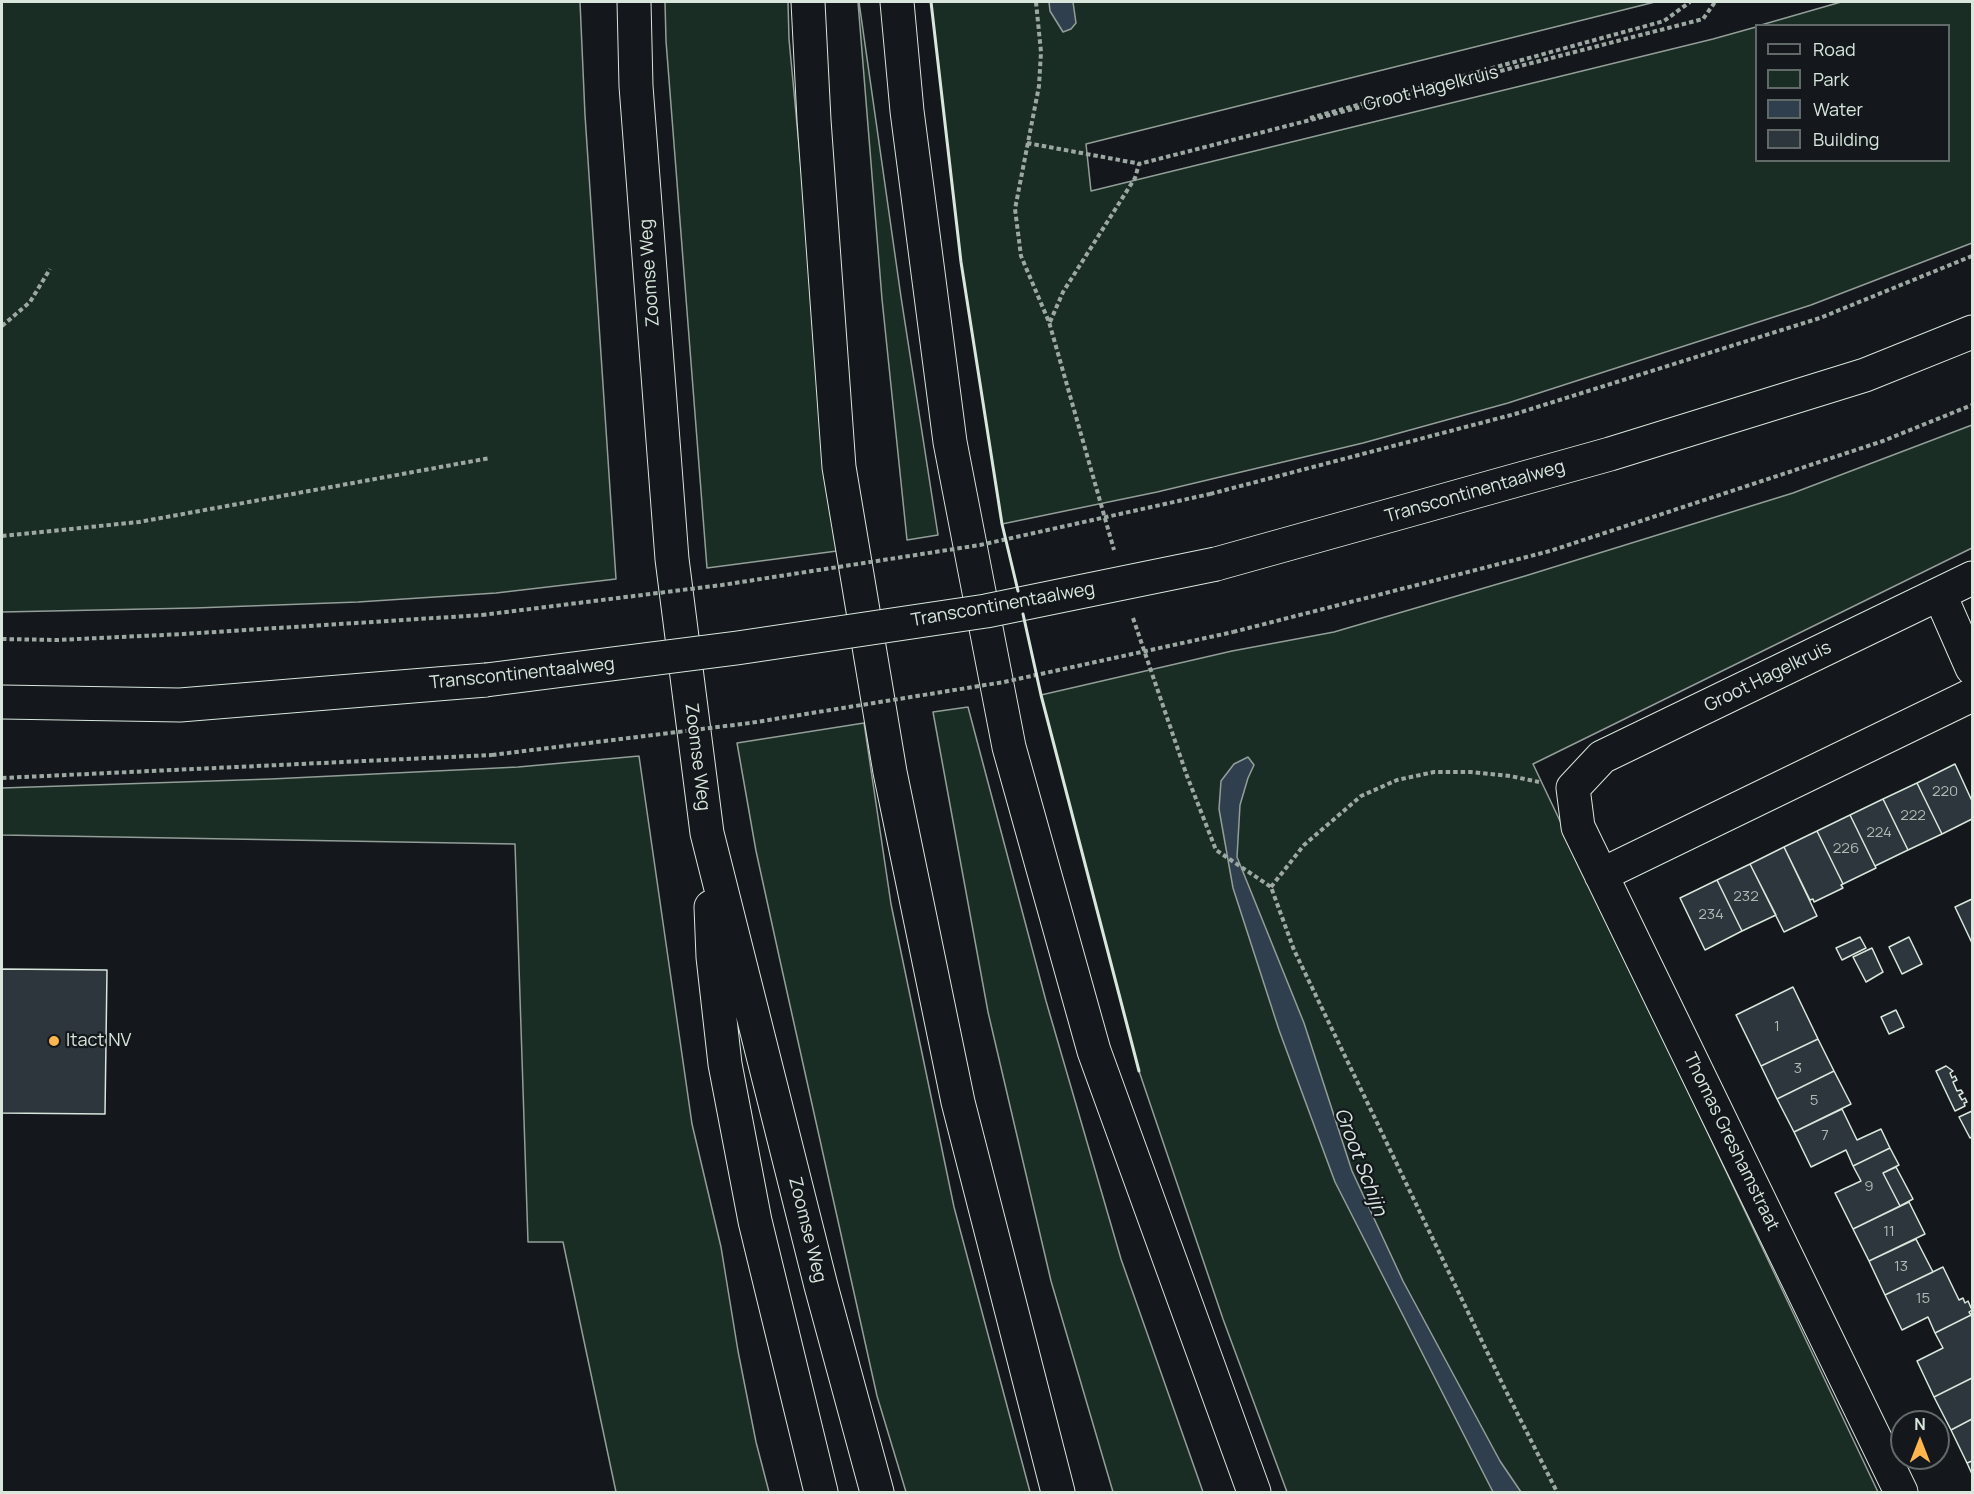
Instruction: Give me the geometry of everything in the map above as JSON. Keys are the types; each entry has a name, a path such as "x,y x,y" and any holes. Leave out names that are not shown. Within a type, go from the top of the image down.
{"main road":[{"name":"Zoomse Weg","path":"634,2 636,86 672,559 707,833 821,1286 878,1492"},
{"path":"808,2 839,467 890,772 958,1102 1058,1492"},
{"path":"897,2 907,111 950,442 1009,747 1094,1051 1254,1492"},
{"name":"Transcontinentaalweg","path":"2,702 180,705 486,680 737,648 986,611 1216,564 1610,454 1865,375 1972,332"},
{"name":"Groot Hagelkruis","path":"1573,788 1602,757 1972,578"},
{"path":"1940,595 1972,668"},
{"path":"1601,875 1972,695"},
{"name":"Thomas Greshamstraat","path":"1573,788 1578,827 1901,1492"},
{"path":"707,833 714,957 725,1065 755,1221 821,1492"}],"path":[{"path":"1036,2 1041,52 1039,86 1015,209 1021,256 1049,322 1063,292 1135,178 1139,164"},
{"path":"1027,143 1139,164 1664,21 1690,2"},
{"name":"Groot Hagelkruis","path":"1139,164 1703,19 1714,2"},
{"path":"2,639 58,640 183,634 482,615 722,585 980,545 1210,494 1515,414 1820,318 1972,256"},
{"path":"2,326 30,302 50,269"},
{"path":"2,778 492,755 750,723 993,684 1233,632 1550,551 1883,441 1972,405"},
{"path":"2,536 139,522 490,458"},
{"path":"1271,887 1304,845 1361,796 1397,780 1434,772 1471,772 1510,776 1573,788"},
{"path":"1216,850 1271,887 1293,950 1557,1492"}],"green space":[{"path":"2,2 580,2 585,115 616,579 496,593 358,602 2,612"},
{"path":"665,2 788,2 789,39 837,551 707,568 666,41"},
{"path":"858,2 938,535 907,540 882,299"},
{"path":"931,2 1655,2 1086,144 1091,191 1755,27 1755,162 1950,162 1950,24 1764,24 1841,2 1972,2 1972,243 1811,305 1508,403 1363,443 1157,492 1002,524 961,262"},
{"path":"1972,425 1972,548 1533,764 1878,1492 1287,1492 1223,1319 1139,1071 1041,695 1232,651 1334,632 1793,493"},
{"path":"968,707 1046,1001 1121,1259 1203,1492 1113,1492 1051,1281 988,1012 933,712"},
{"path":"864,723 891,904 954,1207 1030,1492 906,1492 877,1396 756,851 737,743"},
{"path":"639,756 692,1124 721,1247 738,1351 756,1442 769,1492 616,1492 563,1242 528,1242 515,844 2,835 2,788 271,779 518,767"}],"water":[{"path":"1049,2 1073,2 1076,23 1071,29 1063,32 1050,11"},
{"path":"1248,757 1254,765 1240,805 1237,857 1304,1023 1352,1171 1403,1281 1500,1461 1521,1492 1493,1492 1335,1182 1279,1030 1233,888 1219,809 1221,781 1234,764"}],"building":[{"path":"1955,764 1972,801 1972,819 1942,834 1917,783"},
{"path":"1917,783 1942,834 1908,850 1883,799"},
{"path":"1883,799 1908,850 1875,866 1850,815"},
{"path":"1850,815 1876,868 1843,884 1817,831"},
{"path":"1817,831 1843,888 1814,902 1813,899 1810,900 1784,847"},
{"path":"1784,847 1817,916 1784,932 1750,864"},
{"path":"1750,864 1776,915 1742,931 1717,880"},
{"path":"1717,880 1742,931 1705,950 1680,898"},
{"path":"1972,899 1972,943 1955,907"},
{"path":"1860,937 1866,948 1842,960 1836,948"},
{"path":"1909,937 1922,964 1902,974 1889,947"},
{"path":"1872,948 1883,972 1866,982 1853,957"},
{"name":"Itact NV","path":"2,969 107,970 105,1114 2,1113"},
{"path":"1793,987 1818,1039 1761,1066 1736,1015"},
{"path":"1896,1010 1904,1027 1889,1034 1881,1017"},
{"path":"1818,1039 1834,1071 1777,1099 1761,1066"},
{"path":"1946,1066 1953,1071 1950,1073 1952,1078 1955,1076 1957,1080 1953,1082 1957,1091 1961,1090 1963,1093 1959,1095 1967,1102 1964,1103 1965,1106 1955,1111 1936,1071"},
{"path":"1834,1071 1851,1104 1794,1132 1777,1099"},
{"path":"1842,1109 1857,1140 1881,1129 1890,1148 1853,1166 1846,1150 1811,1167 1794,1132"},
{"path":"1972,1111 1972,1137 1970,1138 1959,1117"},
{"path":"1890,1148 1899,1165 1883,1173 1900,1206 1853,1229 1835,1193 1861,1181 1853,1166"},
{"path":"1896,1167 1913,1199 1900,1206 1883,1173"},
{"path":"1909,1202 1925,1234 1869,1261 1853,1229"},
{"path":"1916,1239 1933,1272 1885,1295 1869,1261"},
{"path":"1943,1267 1959,1300 1963,1298 1965,1303 1968,1301 1972,1310 1969,1312 1971,1315 1935,1333 1928,1317 1902,1330 1885,1295"},
{"path":"1971,1315 1972,1378 1934,1397 1917,1361 1943,1348 1935,1333"},
{"path":"1972,1378 1972,1419 1951,1430 1950,1410 1941,1410 1934,1397"},
{"path":"1972,1419 1972,1461 1967,1463 1951,1430"},
{"path":"1972,1461 1972,1474 1967,1463"}],"wall":[{"path":"931,2 961,262 1002,524 1018,591"},
{"path":"1023,614 1041,695 1139,1071"}],"place":[{"name":"Itact NV","path":"54,1041"}],"water label":[{"name":"Groot Schijn","path":"1360,1162"}]}
